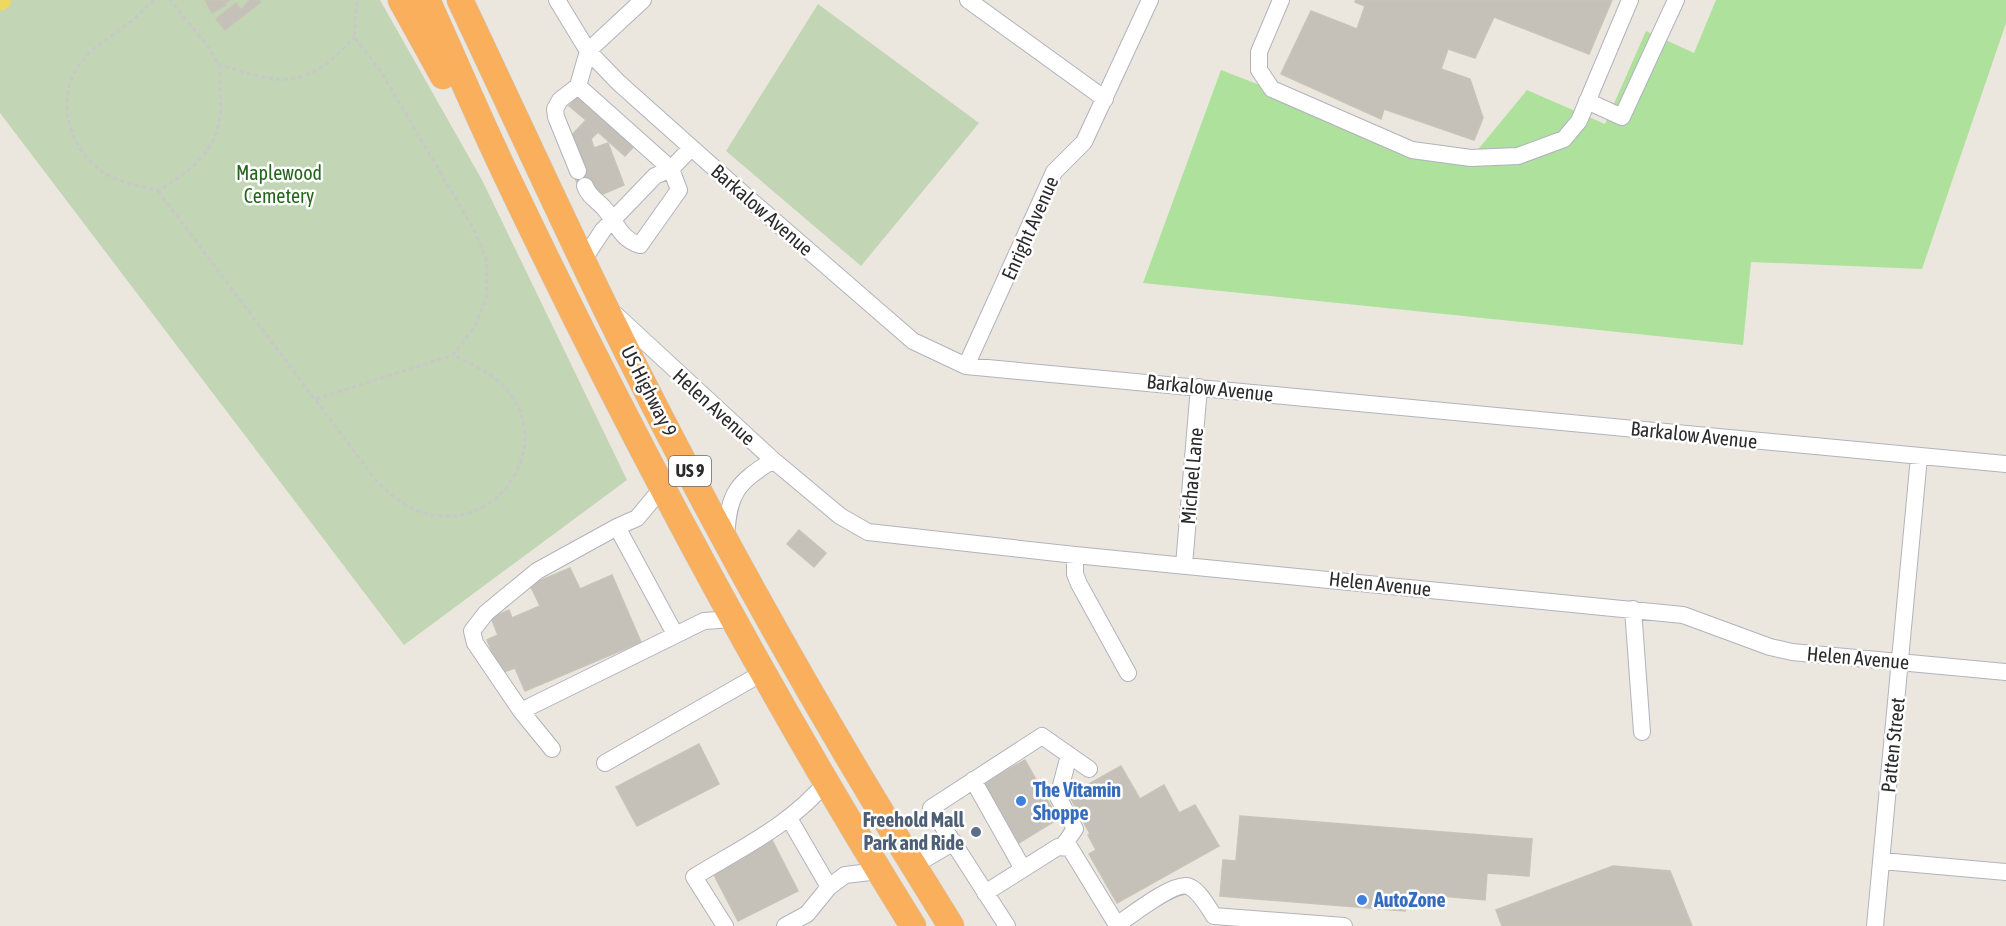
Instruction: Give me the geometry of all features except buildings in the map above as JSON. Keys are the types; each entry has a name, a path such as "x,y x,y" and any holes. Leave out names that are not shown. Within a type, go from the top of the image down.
{"highway":[{"path":"401,0 424,37 467,125 507,178"},
{"name":"US Highway 9","path":"427,0 507,178 663,487 764,672 913,926"},
{"name":"US Highway 9","path":"460,0 584,258 603,303 726,537 847,755 951,926"}],"street":[{"name":"Barkalow Avenue","path":"557,0 588,51 619,83 691,148 901,332 927,350 966,366 2006,464"},
{"path":"578,86 671,169 678,181 679,190 640,245 629,242 603,207 590,196 556,117 555,109 560,100 578,86 588,51 643,0"},
{"path":"968,0 1105,99"},
{"name":"Enright Avenue","path":"966,366 1054,172 1084,142 1150,0"},
{"path":"1281,0 1259,52 1259,69 1272,88 1412,150 1471,158 1518,156 1564,139 1579,121 1630,0"},
{"path":"1587,101 1622,117 1676,0"},
{"path":"584,258 612,221 655,176 671,169 691,148"},
{"name":"Helen Avenue","path":"603,303 651,350 773,460 840,516 868,532 1076,555 1633,609 1696,618 1770,647 1792,652 2006,672"},
{"name":"Michael Lane","path":"1184,565 1199,387"},
{"name":"Patten Street","path":"1875,926 1919,457"},
{"name":"Helen Avenue","path":"726,537 728,513 734,492 749,475 773,460"},
{"path":"552,749 521,711 478,648 472,636 474,627 486,613 546,565 637,518 663,487"},
{"path":"617,527 675,634"},
{"path":"1076,555 1076,574 1080,584 1128,673"},
{"path":"1633,609 1641,732"},
{"path":"521,711 704,621 734,619"},
{"path":"605,763 764,672"},
{"path":"1006,926 931,807 1042,736 1089,770"},
{"path":"985,893 1063,846 1075,829 1058,797 1069,755"},
{"path":"973,780 1023,869"},
{"path":"725,926 694,877 790,820 827,782"},
{"path":"790,820 829,887"},
{"path":"913,866 954,842"},
{"path":"1063,846 1070,848 1117,925 1173,888 1188,885 1193,888 1214,916 1344,926"},
{"path":"1882,861 2006,872"},
{"path":"784,926 807,914 829,887 845,875 879,871"}],"path":[{"path":"154,0 87,55 71,79 67,105 72,134 93,164 129,183 158,191 375,479 400,504 431,516 451,517 474,512 494,500 517,471 524,445 523,427 512,396 503,385 453,355"},
{"path":"158,191 197,164 214,139 221,105 218,64 170,0"},
{"path":"218,64 268,79 297,79 326,65 354,38 357,0"},
{"path":"316,399 453,355 476,326 483,309 488,273 484,252 472,228 380,70 354,38"}],"green space":[{"name":"Maplewood Cemetery","path":"0,0 380,0 482,180 627,480 404,645 0,113"},
{"path":"1716,0 2006,0 2006,23 1922,269 1751,262 1743,345 1143,283 1221,70 1446,157 1471,158 1527,90 1605,124 1646,31 1694,53"},
{"path":"818,4 979,123 861,266 726,151"}],"place":[{"name":"The Vitamin Shoppe","path":"1021,801"},
{"name":"Freehold Mall Park and Ride","path":"976,832"},
{"name":"AutoZone","path":"1362,900"}]}
